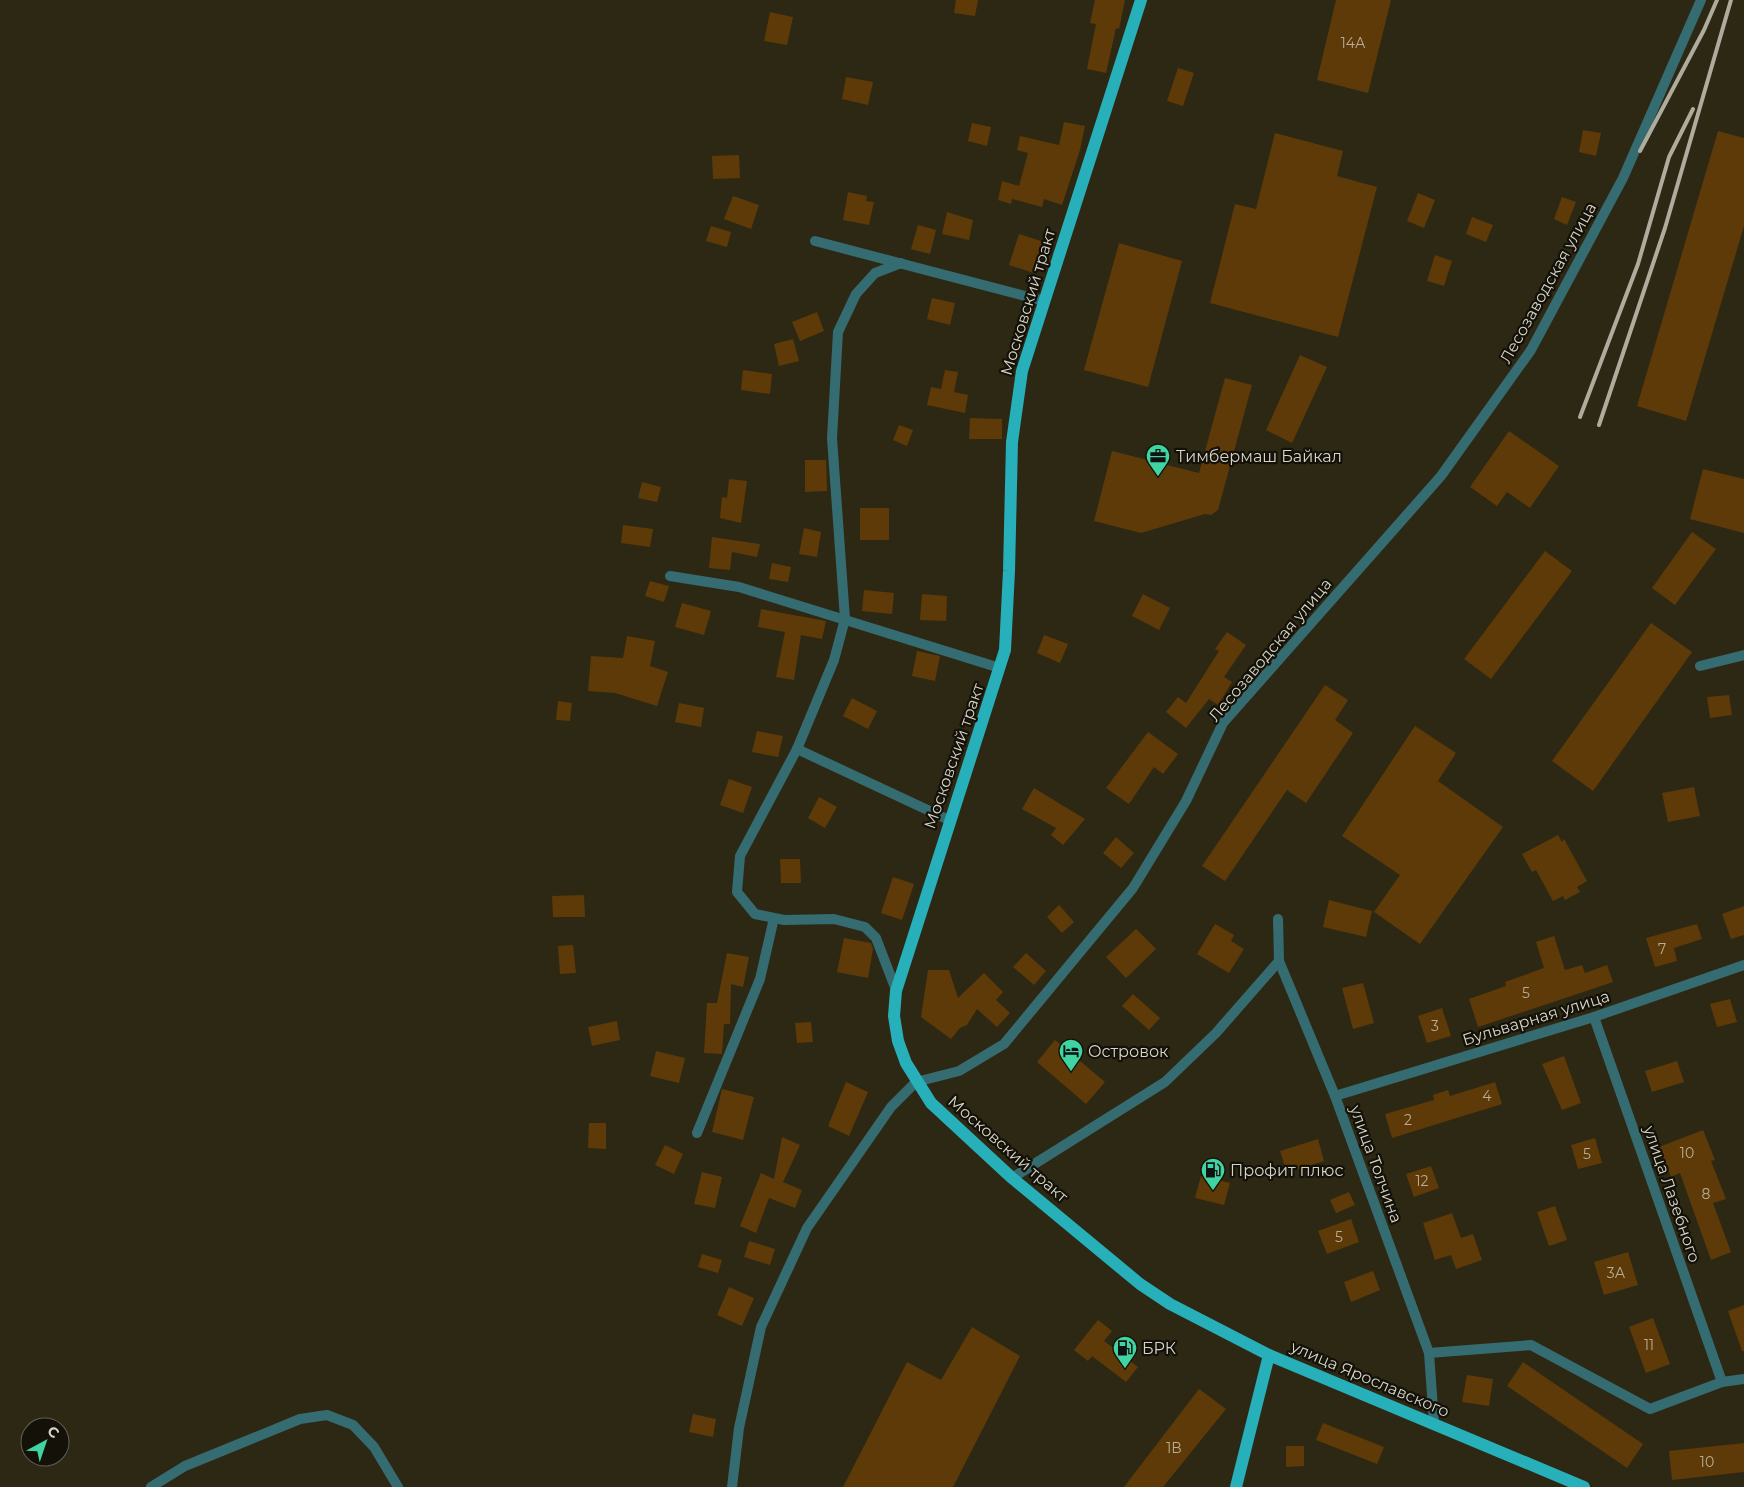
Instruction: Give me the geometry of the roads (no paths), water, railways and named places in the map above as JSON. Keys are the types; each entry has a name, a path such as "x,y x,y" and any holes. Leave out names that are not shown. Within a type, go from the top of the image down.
{"main road":[{"name":"Московский тракт","path":"1141,0 1022,371 1012,442 1005,650 965,778 949,820 896,991 894,1016 898,1041 906,1063 916,1082 931,1103 1012,1178 1148,1289 1170,1304 1270,1355"},
{"name":"улица Ярославского","path":"1236,1487 1270,1355 1584,1487"}],"street":[{"name":"Лесозаводская улица","path":"916,1082 959,1071 1004,1044 1133,888 1186,801 1223,723 1441,476 1530,350 1623,178 1701,0"},
{"path":"815,241 1044,301"},
{"path":"896,991 893,978 876,938 865,927 834,919 784,920 755,914 737,892 740,856 797,749 834,660 845,619 832,438 838,332 856,294 868,280 875,273 901,263"},
{"path":"670,576 739,587 1000,668"},
{"path":"1700,666 1744,655"},
{"path":"797,749 949,820"},
{"path":"697,1132 760,979 774,918"},
{"name":"улица Толчина","path":"1278,919 1279,961 1335,1096 1429,1353 1434,1423"},
{"path":"1012,1178 1165,1082 1216,1033 1279,961"},
{"name":"Бульварная улица","path":"1335,1096 1594,1016 1744,965"},
{"name":"улица Лазебного","path":"1594,1016 1722,1382"},
{"path":"732,1487 739,1428 762,1327 807,1228 891,1107 916,1082"},
{"path":"1429,1353 1531,1345 1650,1409 1722,1382 1744,1379"},
{"path":"150,1487 185,1466 202,1459 300,1420 327,1415 353,1425 374,1447 398,1487"}],"railway":[{"path":"1640,151 1704,30 1717,0"},
{"path":"1599,425 1665,228 1731,0"},
{"path":"1580,417 1638,264 1669,157 1693,109"}],"place":[{"name":"Тимбермаш Байкал","path":"1158,477"},
{"name":"Островок","path":"1071,1072"},
{"name":"Профит плюс","path":"1213,1191"},
{"name":"БРК","path":"1125,1369"}]}
